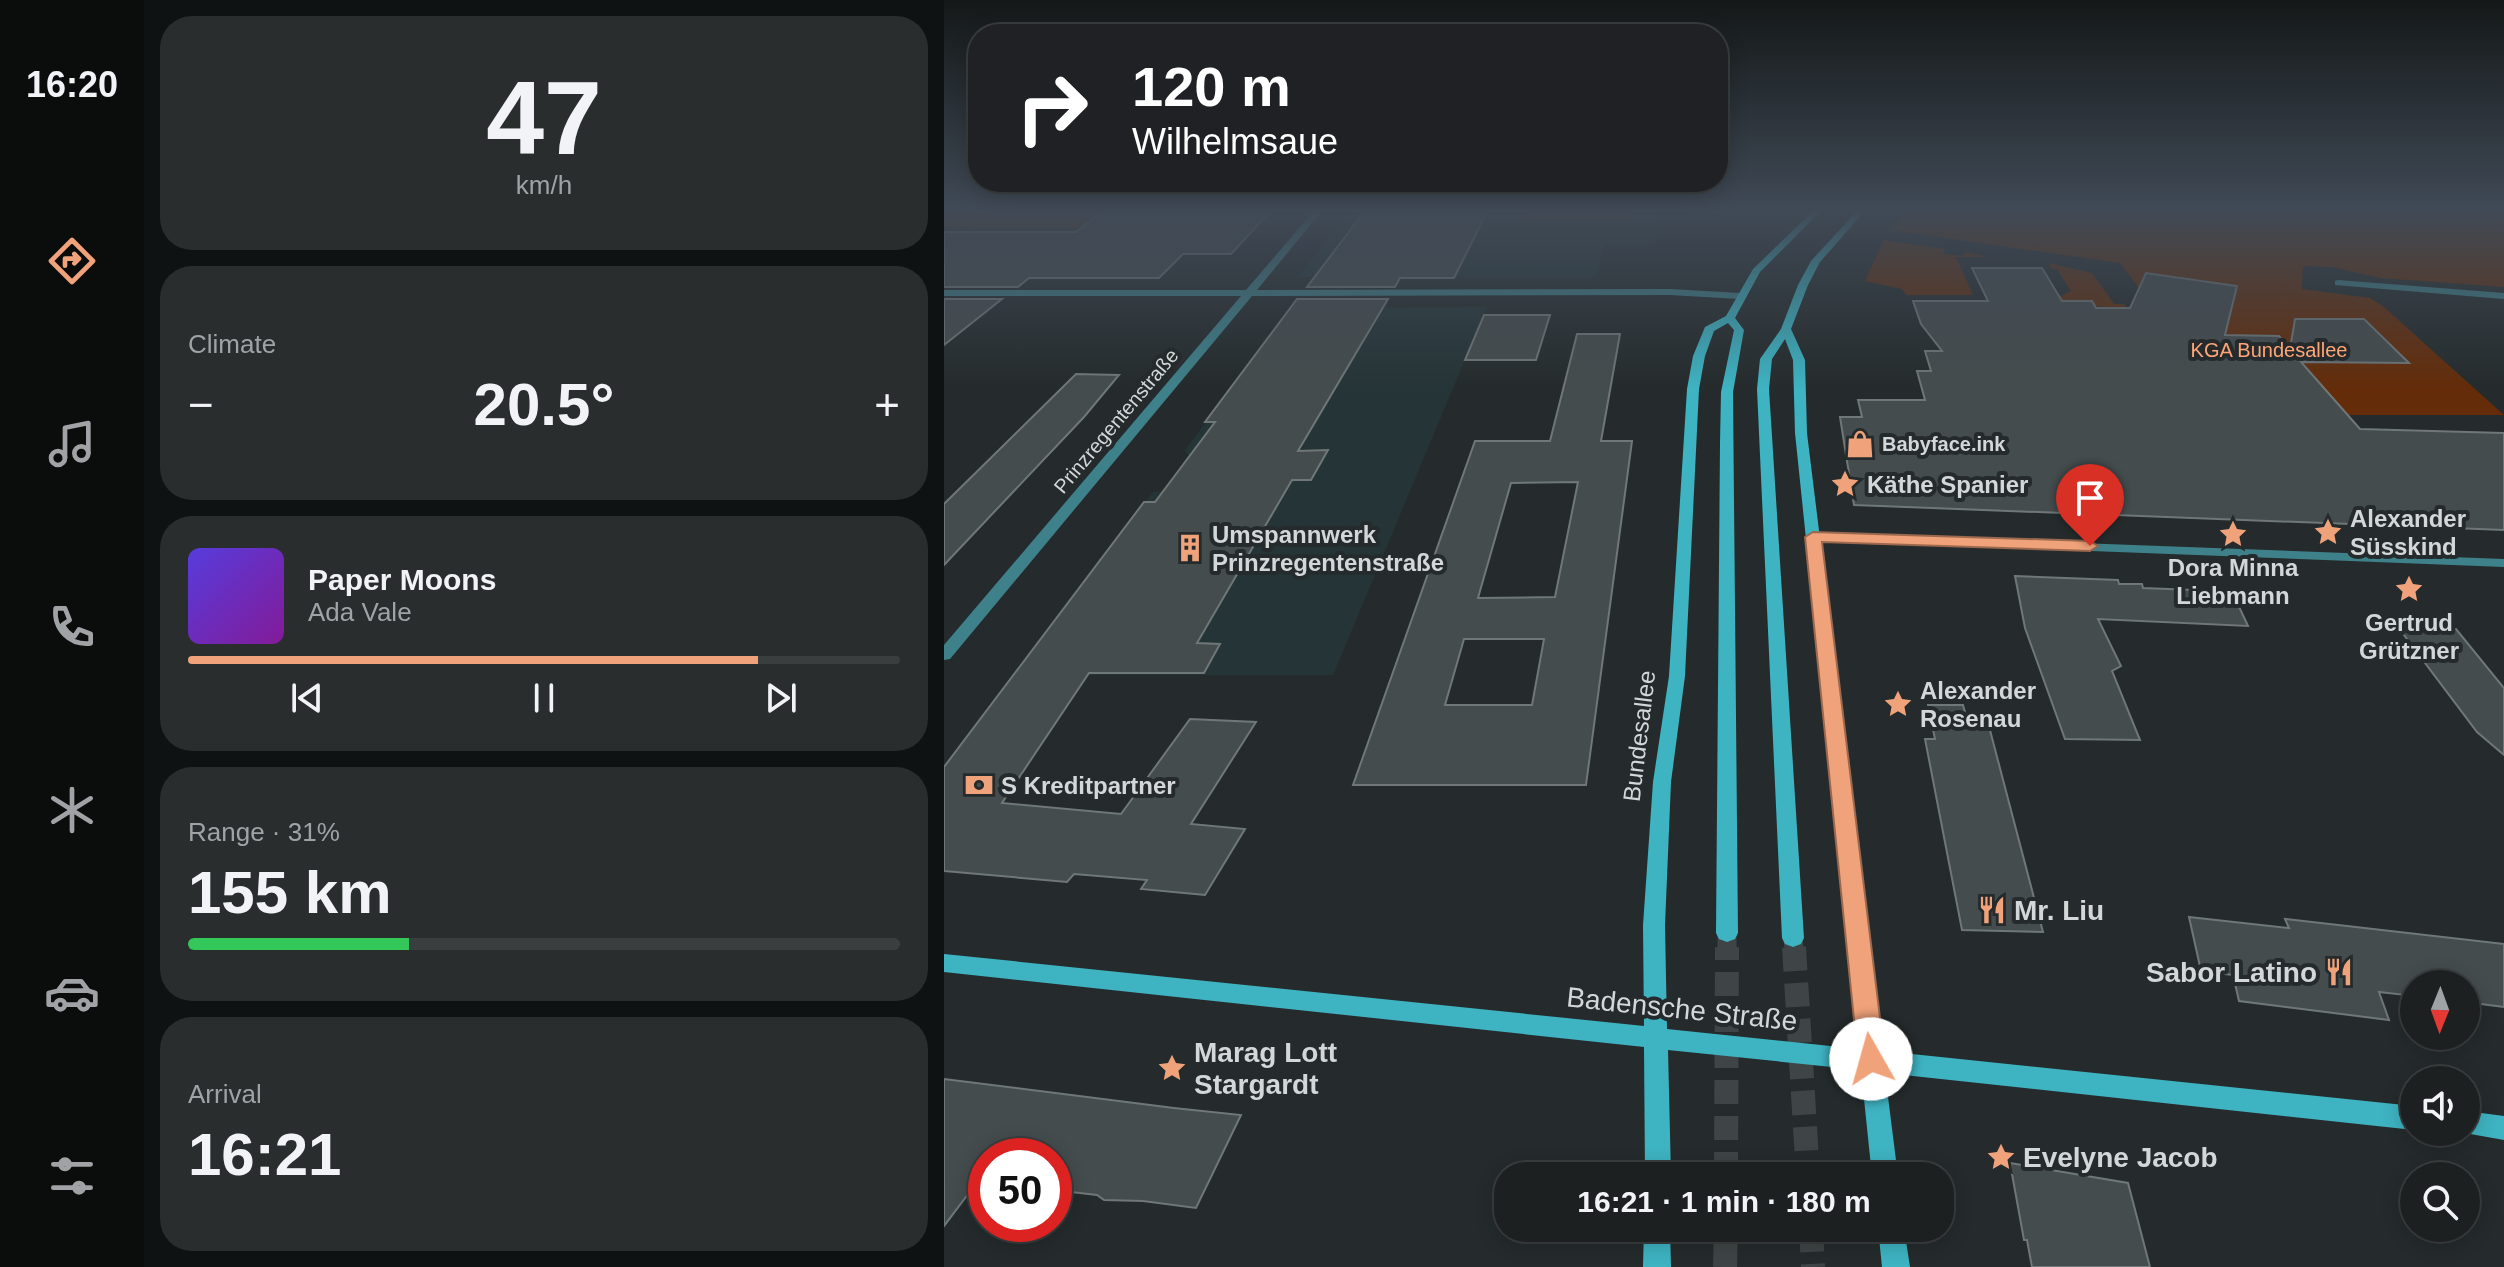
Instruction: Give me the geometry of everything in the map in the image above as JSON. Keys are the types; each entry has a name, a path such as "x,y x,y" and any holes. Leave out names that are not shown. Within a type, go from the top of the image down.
{"main road":[{"name":"Bundesallee","path":"1658,1162 1654,925 1662,782 1677,676 1693,389 1699,356 1709,329 1730,318 1756,271"},
{"path":"1793,938 1763,389 1766,359 1786,329 1792,306 1811,271"},
{"path":"1727,933 1726,430 1727,392 1739,330 1730,318"},
{"path":"1786,329 1799,360 1801,433 1883,1162"},
{"name":"Badensche Straße","path":"944,963 2400,1116"},
{"path":"2480,1125 2504,1128"},
{"path":"1657,1242 1657,1267"},
{"path":"1893,1242 1896,1267"}],"street":[{"name":"Prinzregentenstraße","path":"944,655 1267,271"},
{"path":"2338,283 2504,296"},
{"path":"944,293 1670,292 1740,296"},
{"path":"1813,537 2504,563"}],"shaded area":[{"path":"1303,271 1598,271 1596,278 1298,277"},
{"path":"1487,307 1333,675 1088,675 1112,641 1087,591 1076,591 1153,492 1164,491 1190,457 1185,450 1293,308"}],"green space":[{"path":"1870,271 1962,271 1973,295 1906,295 1902,289 1865,281"},
{"path":"2058,271 2092,273 2114,304 2124,304 2130,313 2108,313 2104,307 2062,301 2059,297 2071,291"},
{"name":"KGA Bundesallee","path":"2126,271 2303,271 2302,289 2370,298 2384,307 2504,415 2236,415"},
{"name":"KGA Bundesallee","path":"2350,271 2504,271 2504,287 2380,278"}],"building":[{"path":"944,271 1166,271 1159,278 1029,278 1018,287 944,287"},
{"path":"1319,271 1457,271 1454,278 1400,278 1395,287 1307,287"},
{"path":"1974,271 2044,271 2062,301 2092,301 2096,308 2130,308 2146,273 2237,286 2225,335 2279,336 2290,349 2295,319 2364,319 2409,363 2301,362 2360,429 2504,433 2504,530 1854,505 1840,417 1862,417 1858,400 1925,400 1917,371 1931,371 1925,351 1942,351 1921,324 1913,301 1988,301"},
{"path":"944,299 1002,299 944,345"},
{"path":"1297,299 1388,299 1298,451 1328,450 1311,480 1292,480 1197,643 1220,644 1204,673 1089,673 1002,803 1121,814 1190,719 1256,722 1191,824 1245,829 1205,895 1141,889 1147,880 1074,874 1067,882 944,871 944,767 1144,502 1155,502 1215,422 1205,422"},
{"path":"1484,315 1550,315 1536,360 1465,360"},
{"path":"1577,334 1620,334 1601,441 1632,441 1586,785 1353,785 1475,441 1550,441","holes":["1578,482 1555,597 1478,598 1511,483","1464,639 1544,639 1532,705 1445,705"]},
{"path":"1076,374 1119,375 1084,417 944,565 944,504"},
{"path":"2015,576 2118,580 2119,584 2142,584 2143,588 2220,591 2222,595 2234,596 2248,626 2098,619 2121,666 2112,671 2140,740 2065,739 2025,628"},
{"path":"2426,620 2437,629 2456,629 2504,688 2504,755 2477,732 2395,623"},
{"path":"1928,705 1963,705 1967,719 1986,715 2043,932 1962,930 1925,739 1935,739"},
{"path":"2189,917 2289,928 2285,919 2504,944 2504,1007 2480,1004 2480,970 2400,970 2400,994 2379,992 2389,1020 2239,1001 2233,975 2201,971"},
{"path":"944,1079 1241,1115 1196,1208 1104,1200 1097,1195 1072,1192 1072,1138 968,1138 968,1194 944,1226"},
{"path":"2010,1163 2128,1183 2150,1267 2032,1267"}],"tunnel":[{"path":"1727,933 1727,947"},
{"path":"1793,938 1794,949"},
{"path":"1726,1162 1727,947"},
{"path":"1794,947 1807,1162"},
{"path":"1725,1267 1726,1242"},
{"path":"1812,1242 1813,1267"}],"place":[{"name":"Babyface.ink","path":"1860,444"},
{"name":"Käthe Spanier","path":"1845,484"},
{"name":"Alexander Süsskind","path":"2328,532"},
{"name":"Dora Minna Liebmann","path":"2233,534"},
{"name":"Umspannwerk Prinzregentenstraße","path":"1190,548"},
{"name":"Gertrud Grützner","path":"2409,589"},
{"name":"Alexander Rosenau","path":"1898,704"},
{"name":"S Kreditpartner","path":"979,785"},
{"name":"Mr. Liu","path":"1992,910"},
{"name":"Sabor Latino","path":"2339,972"},
{"name":"Marag Lott Stargardt","path":"1172,1068"},
{"name":"Evelyne Jacob","path":"2001,1157"}],"route":[{"path":"1871,1059 1813,537 2090,546"}]}
